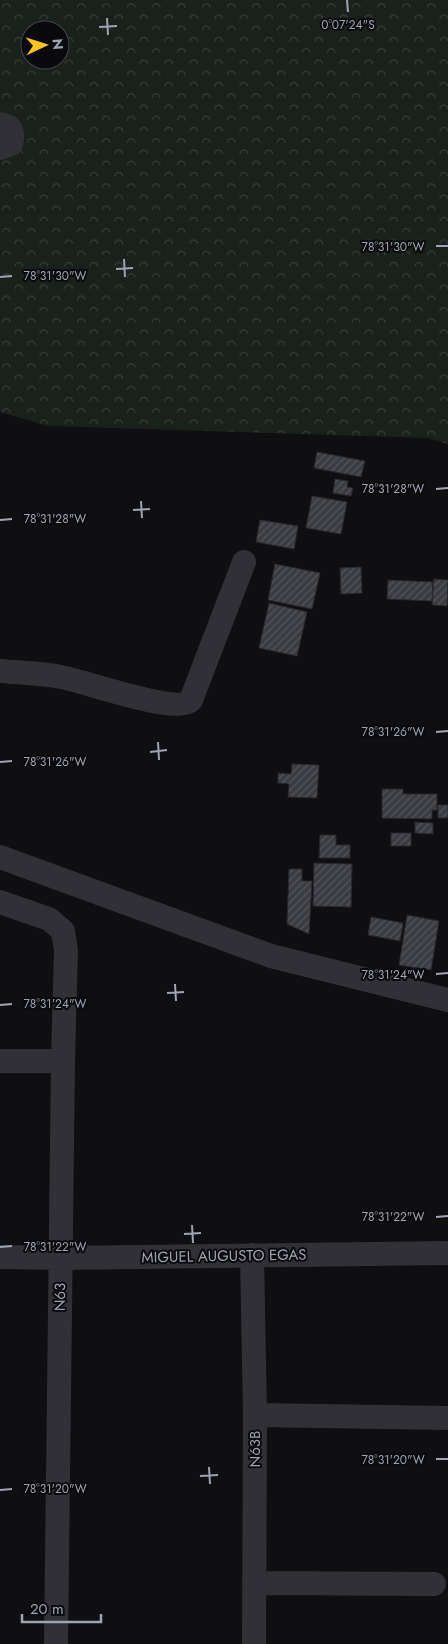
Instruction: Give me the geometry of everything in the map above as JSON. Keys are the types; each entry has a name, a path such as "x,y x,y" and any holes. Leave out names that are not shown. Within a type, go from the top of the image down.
{"street":[{"path":"0,124 9,127 13,138 11,144 0,148"},
{"path":"0,671 61,677 172,705 188,703 191,700 244,562"},
{"path":"0,857 271,956 448,1000"},
{"name":"N63","path":"0,902 49,919 56,924 63,932 66,950 56,1644"},
{"path":"0,1060 63,1061"},
{"name":"MIGUEL AUGUSTO EGAS","path":"0,1257 61,1258 448,1253"},
{"name":"N63B","path":"252,1255 255,1414 254,1644"},
{"path":"255,1414 448,1418"},
{"path":"254,1583 434,1584"}],"green space":[{"path":"0,0 448,0 448,444 427,438 48,426 0,412"}],"building":[{"path":"317,452 365,461 361,477 314,468"},
{"path":"335,479 348,481 347,487 353,488 351,496 333,493"},
{"path":"312,496 347,502 341,534 306,528"},
{"path":"260,520 298,526 294,549 256,542"},
{"path":"275,564 320,573 312,609 268,600"},
{"path":"361,567 362,593 341,594 340,568"},
{"path":"434,579 448,580 447,606 432,605"},
{"path":"388,580 433,582 432,601 387,599"},
{"path":"269,603 307,612 297,656 259,648"},
{"path":"292,764 319,765 317,798 288,797 289,784 278,783 278,773 291,774"},
{"path":"382,789 403,789 403,794 437,794 437,810 432,810 432,819 382,818"},
{"path":"438,805 448,805 448,818 438,818"},
{"path":"415,822 433,823 433,834 415,833"},
{"path":"391,833 411,833 411,846 391,846"},
{"path":"320,835 336,835 336,845 350,845 350,858 319,858"},
{"path":"314,863 352,864 351,907 313,906"},
{"path":"289,869 302,869 302,881 312,881 309,934 287,924"},
{"path":"407,915 439,921 431,970 399,965"},
{"path":"371,917 403,923 400,941 368,935"}]}
